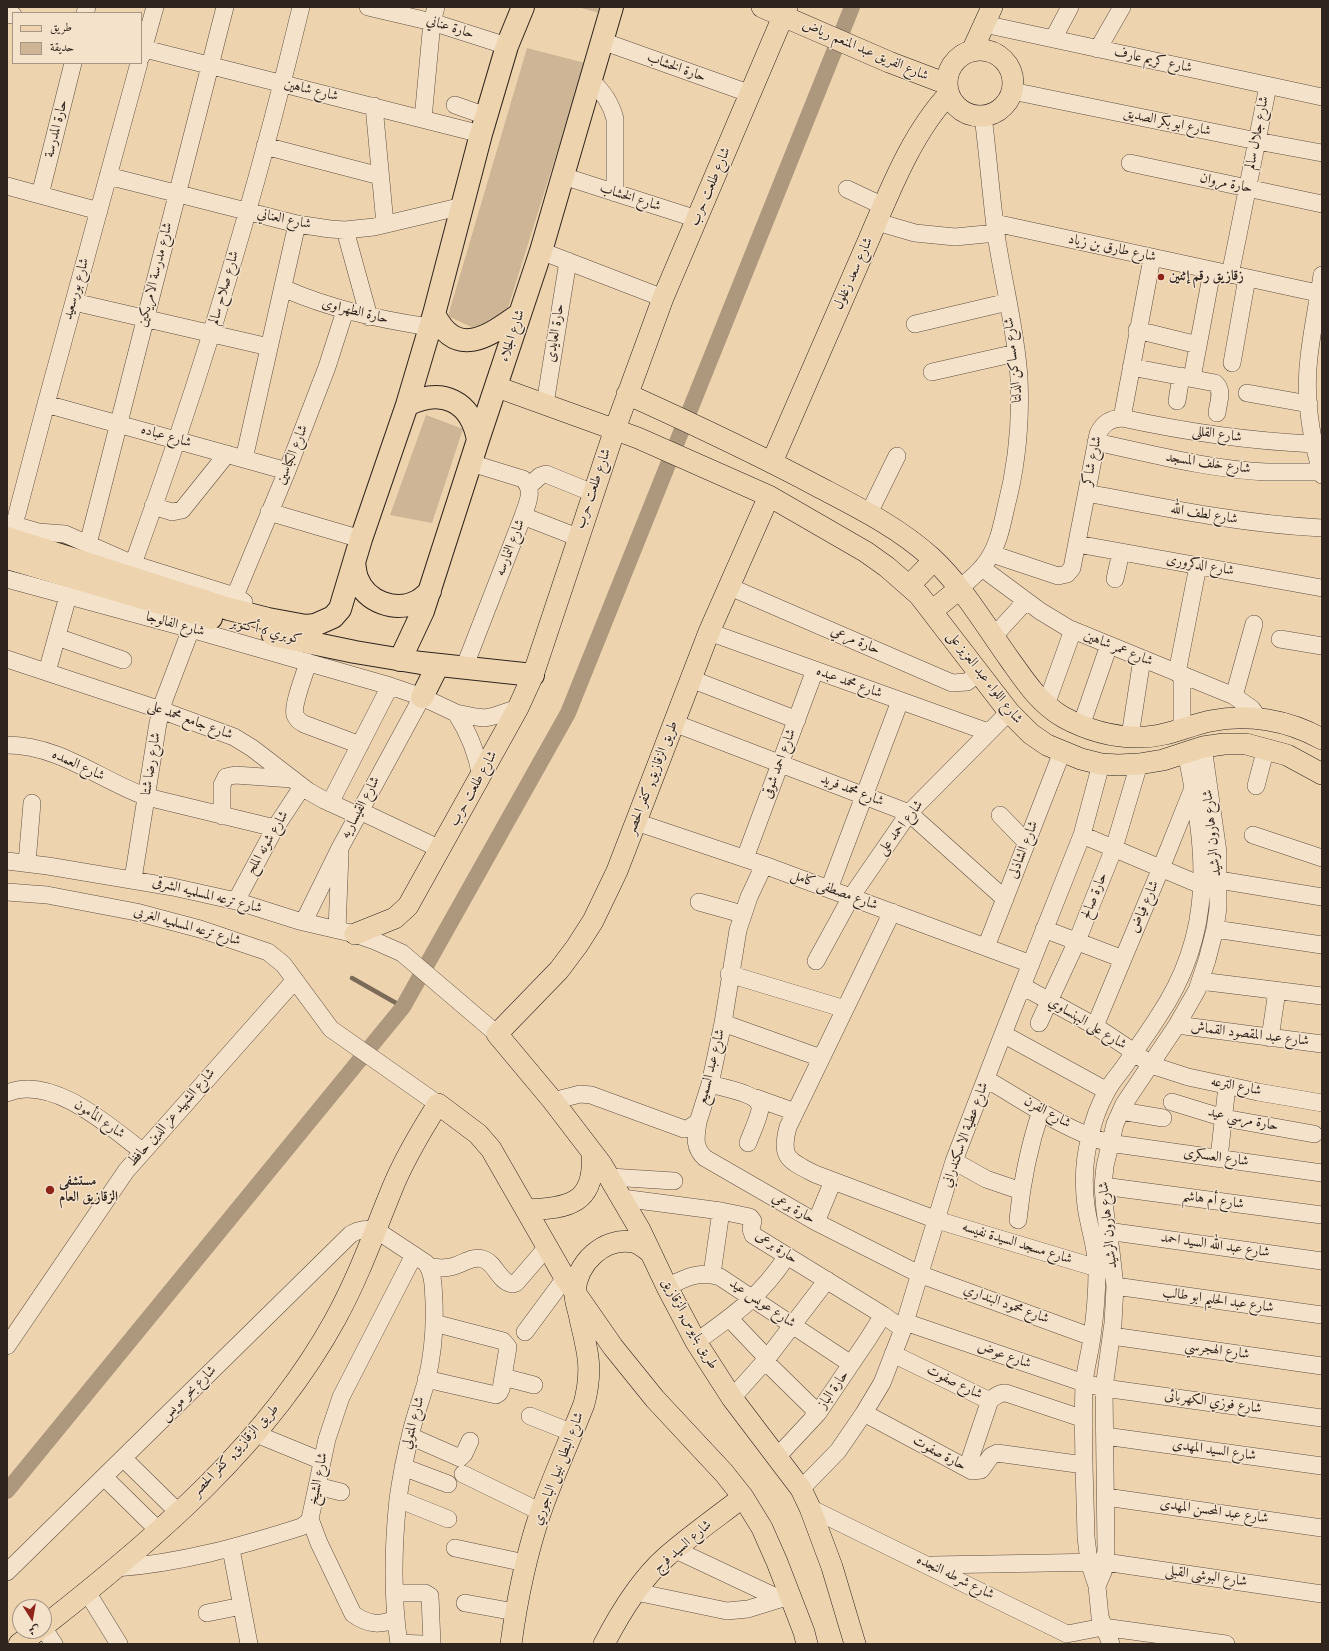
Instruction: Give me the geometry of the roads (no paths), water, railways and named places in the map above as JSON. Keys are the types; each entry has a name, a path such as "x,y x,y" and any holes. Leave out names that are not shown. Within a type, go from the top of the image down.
{"highway":[{"path":"180,601 228,609 306,626 325,622 333,617 340,609 361,539 407,405 463,206 484,125 507,46 522,7"},
{"name":"شارع الجلاء","path":"400,660 423,611 478,440 497,387 541,251 612,7"},
{"path":"431,320 452,336 466,340 480,339 520,314"},
{"path":"407,405 420,398 433,396 447,398 459,404 469,414 476,426 478,440"},
{"name":"كوبري 6 أكتوبر","path":"7,538 266,633 400,660 533,675"},
{"name":"كوبري 6 أكتوبر","path":"7,558 180,601"},
{"path":"354,562 357,577 364,590 376,600 389,605 405,606 419,600 430,591"},
{"path":"422,697 438,665"}],"main road":[{"name":"شارع الفريق عبد المنعم رياض","path":"762,7 785,12 812,28 948,89"},
{"name":"شارع طلعت حرب","path":"346,932 390,920 402,912 414,898 518,708 533,675 577,538 627,394 663,298 785,12"},
{"path":"972,51 988,16"},
{"path":"984,50 994,53 1004,60 1010,69 1013,80 1012,91 1002,108 983,116 972,115 962,111 954,104 948,89 948,73 954,63 962,55 972,51 984,50"},
{"name":"شارع سعد زغلول","path":"772,462 880,214 917,136 948,89"},
{"name":"شارع اللواء عبد العزيز على","path":"497,387 638,438 769,496 866,552 887,566 919,595 1009,712 1030,734 1047,745 1081,759 1101,764 1139,764 1163,760 1194,749 1224,744 1246,744 1288,755 1322,774"},
{"path":"627,394 772,462 869,513 892,526 914,542 934,560 959,589 1032,692 1061,716 1081,726 1099,732 1143,737 1182,729 1210,721 1235,718 1280,722 1320,734"},
{"name":"طريق الزقازيق, كفر الحصر","path":"492,1029 559,970 593,921 607,894 636,822 709,632 769,496"},
{"path":"909,586 934,560"},
{"path":"932,611 959,589"},
{"name":"طريق بنايوس, الزقازيق","path":"492,1029 553,1101 610,1177 651,1253 696,1342 732,1398 801,1489 810,1508 836,1581 854,1644"},
{"path":"432,1100 478,1134 491,1149 570,1285 613,1347 655,1399 724,1473 743,1497 762,1528 785,1597 804,1632 807,1644"},
{"name":"طريق الزقازيق, كفر الحصر","path":"52,1620 116,1568 179,1513 256,1434 285,1397 312,1358 336,1318 357,1276 392,1188 432,1100"},
{"path":"526,1210 560,1207 573,1202 584,1192 592,1177 592,1152"},
{"path":"570,1285 587,1260 601,1248 616,1241 634,1242 651,1253"},
{"name":"شارع البطل نبيل الباجوري","path":"511,1644 515,1612 525,1563 541,1512 573,1433 589,1387 590,1369 570,1285"},
{"name":"شارع السيد فرج","path":"604,1644 627,1604 665,1558 743,1497"}],"street":[{"name":"شارع بورسعيد","path":"142,51 155,7"},
{"name":"شارع مدرسة الامريكين","path":"88,544 224,7"},
{"name":"شارع صلاح سالم","path":"133,564 177,440 211,334 283,84 302,7"},
{"name":"حارة عناني","path":"368,7 434,14 507,46"},
{"path":"1053,39 1070,7"},
{"path":"1098,49 1122,7"},
{"path":"423,119 434,14"},
{"name":"شارع كريم عارف","path":"988,16 1053,39 1322,98"},
{"name":"حارة الخشاب","path":"602,41 751,94"},
{"name":"شارع شاهين","path":"142,54 209,65 423,119 484,125"},
{"name":"حارة المدرسة","path":"40,195 73,64"},
{"name":"شارع بورسعيد","path":"10,516 46,404 138,64"},
{"path":"590,81 604,94 611,106 615,119 615,193"},
{"name":"شارع جلال سالم","path":"1230,275 1268,86"},
{"name":"شارع ابو بكر الصديق","path":"1012,91 1322,153"},
{"path":"455,105 484,125"},
{"path":"374,106 386,224"},
{"name":"شارع مساكن الدلتا","path":"959,589 987,561 1001,526 1012,485 1017,449 1019,413 1019,377 996,228 983,116"},
{"path":"265,146 380,176"},
{"name":"حارة مروان","path":"1130,163 1322,204"},
{"name":"شارع العناني","path":"108,176 297,224 345,230 374,227 463,206"},
{"name":"شارع الخشاب","path":"563,176 697,219"},
{"path":"7,186 99,211"},
{"name":"شارع طارق بن زياد","path":"847,189 880,214 915,233 955,238 996,228 1152,258 1320,294"},
{"path":"244,459 297,224"},
{"path":"345,230 369,317"},
{"path":"541,251 663,298"},
{"path":"1122,418 1152,258"},
{"name":"حارة العايدى","path":"545,404 568,261"},
{"path":"1177,401 1198,345 1212,271"},
{"path":"1322,275 1309,358 1314,444 1322,474"},
{"path":"1232,363 1247,278"},
{"name":"حارة الطهراوى","path":"283,288 310,300 369,317 431,320"},
{"path":"74,302 269,347"},
{"path":"914,324 1008,302"},
{"name":"شارع الكباسين","path":"234,596 287,471 327,367 345,311"},
{"path":"1138,330 1198,345"},
{"path":"932,372 1016,353"},
{"path":"1131,366 1212,382 1218,386 1220,392 1217,413"},
{"path":"1247,393 1313,409"},
{"name":"شارع عباده","path":"46,404 287,471"},
{"name":"شارع شاكر","path":"987,561 1058,576 1067,574 1072,568 1098,434 1103,425 1111,419 1122,418"},
{"name":"شارع القللى","path":"1122,418 1217,436 1266,442 1314,444"},
{"name":"شارع خلف المسجد","path":"1096,442 1153,455 1208,465 1265,472 1322,474"},
{"path":"153,506 172,512 182,510 227,454"},
{"path":"869,513 897,456"},
{"path":"471,463 519,478 526,482 529,486 540,476 546,474 593,493"},
{"name":"شارع النمارسه","path":"464,668 523,516 530,494 529,486"},
{"name":"شارع لطف الله","path":"1087,493 1209,516 1294,527 1322,528"},
{"path":"269,512 361,539"},
{"path":"10,516 49,524 65,534 133,564 234,596 245,603 258,616"},
{"path":"523,516 577,538"},
{"name":"شارع الدكرورى","path":"1077,544 1322,588"},
{"path":"1115,579 1121,552"},
{"name":"شارع عمر شاهين","path":"987,561 1026,601 1053,620 1142,659 1234,696 1248,706 1259,719"},
{"path":"1182,729 1179,674 1198,566"},
{"name":"شارع الفالوجا","path":"7,579 191,629 390,686 422,697 456,713 485,718 518,708"},
{"name":"حارة مرعي","path":"730,587 952,683 967,682 979,673"},
{"path":"47,672 68,596"},
{"path":"993,637 1026,601"},
{"path":"1234,696 1254,624"},
{"name":"شارع رضا شتا","path":"133,879 161,710 191,629"},
{"path":"1046,705 1073,630"},
{"name":"شارع محمد عبده","path":"709,632 988,732"},
{"path":"57,637 123,660"},
{"path":"1280,639 1322,646"},
{"path":"1081,726 1109,645"},
{"path":"1130,736 1142,659"},
{"path":"308,662 295,708 295,716 297,720 360,745"},
{"name":"شارع جامع محمد على","path":"8,664 47,672 161,710 234,737 252,748 297,783 330,803 358,813 440,850"},
{"name":"شارع احمد شوقى","path":"745,858 815,670"},
{"path":"691,679 797,720"},
{"path":"330,803 390,686"},
{"name":"شارع القيساريه","path":"304,921 358,813 422,697"},
{"path":"829,889 900,701"},
{"name":"شارع احمد على","path":"816,962 851,897 909,813 1009,712"},
{"path":"456,713 470,737 481,777"},
{"name":"شارع محمد فريد","path":"674,723 909,813 1005,899"},
{"name":"شارع العمده","path":"7,745 32,747 65,757 128,790 147,797 275,828"},
{"path":"1256,786 1266,748"},
{"name":"شارع هارون الرشيد","path":"1097,1562 1086,1537 1084,1383 1092,1337 1097,1268 1086,1206 1084,1183 1085,1160 1096,1116 1107,1091 1160,1014 1180,979 1190,956 1197,931 1202,906 1203,886 1202,851 1193,787 1194,749"},
{"name":"شارع هارون الرشيد","path":"1112,1644 1103,1627 1098,1607 1097,1586 1097,1562 1106,1497 1104,1388 1112,1336 1115,1286 1112,1251 1107,1231 1103,1186 1105,1166 1110,1143 1124,1104 1187,1009 1200,981 1215,929 1218,852 1194,749"},
{"name":"شارع الشاذلى","path":"986,947 1062,752"},
{"name":"شارع عطية الاسكندراني","path":"801,1489 838,1451 882,1383 904,1326 954,1161 1082,835 1101,764"},
{"name":"حارة صالح","path":"1039,1024 1077,941 1114,848 1139,764"},
{"path":"222,816 222,785 226,777 235,775 297,783"},
{"name":"شارع شونه الملح","path":"236,901 297,783"},
{"name":"شارع فياض","path":"1094,1026 1161,868 1193,787"},
{"path":"27,863 32,802"},
{"path":"1000,815 1026,843"},
{"name":"شارع مصطفى كامل","path":"636,822 745,858 1031,964"},
{"path":"1082,835 1203,886"},
{"path":"1253,835 1322,858"},
{"path":"340,848 346,932"},
{"name":"شارع ترعه المسلميه الشرقى","path":"7,861 173,886 236,901 377,942 402,954 492,1029"},
{"name":"شارع عبد السميع","path":"553,1101 580,1094 592,1095 684,1129 690,1128 698,1122 710,1084 723,1023 730,974 742,914 764,865"},
{"path":"1218,880 1322,896"},
{"name":"شارع ترعه المسلميه الغربى","path":"7,892 67,898 136,912 200,929 268,952 283,964 331,1028 432,1100"},
{"path":"699,902 742,914"},
{"path":"710,1084 795,1112 892,912"},
{"path":"1044,929 1123,959"},
{"path":"1215,929 1322,945"},
{"path":"730,974 845,1009"},
{"name":"شارع الشهيد عز الدين حافظ","path":"7,1345 111,1192 142,1151 295,980"},
{"path":"1200,981 1322,996"},
{"name":"شارع على البهنساوي","path":"1022,986 1094,1026 1151,1065"},
{"path":"1270,1038 1277,991"},
{"path":"723,1023 821,1058"},
{"name":"شارع عبد المقصود القماش","path":"1177,1026 1322,1044"},
{"path":"1003,1034 1107,1091"},
{"name":"شارع الترعه","path":"1151,1065 1188,1078 1322,1103"},
{"name":"شارع الفرن","path":"986,1079 1090,1137 1110,1143"},
{"path":"1219,1158 1227,1086"},
{"name":"شارع المأمون","path":"7,1093 22,1089 34,1090 76,1103 95,1115 142,1151"},
{"path":"748,1143 760,1110 760,1106 756,1098"},
{"name":"حارة مرسي عيد","path":"1172,1102 1224,1118 1314,1134"},
{"path":"1018,1220 1025,1166 1041,1111"},
{"path":"1121,1111 1163,1118"},
{"name":"شارع مسجد السيدة نفيسه","path":"795,1112 788,1127 784,1143 785,1151 799,1166 936,1220 1097,1268"},
{"name":"حارة برعي","path":"698,1122 695,1143 700,1154 704,1158 816,1222 919,1274"},
{"name":"شارع العسكرى","path":"1110,1143 1322,1173"},
{"path":"954,1161 986,1179 1021,1191"},
{"path":"610,1177 674,1181"},
{"path":"816,1222 833,1180"},
{"name":"شارع أم هاشم","path":"1103,1186 1322,1216"},
{"name":"حارة برعى","path":"622,1198 721,1211 750,1217 753,1221 751,1229 752,1235 883,1315 904,1326"},
{"path":"712,1274 721,1211"},
{"name":"شارع بحر مويس","path":"7,1572 351,1234 358,1230 376,1230"},
{"path":"376,1230 426,1263 429,1267 448,1268 472,1259 485,1259 506,1282 513,1284 516,1283 547,1247"},
{"name":"شارع عبد الله السيد احمد","path":"1107,1231 1322,1261"},
{"name":"شارع الشيخ","path":"116,1568 162,1564 231,1549 301,1527 307,1523 310,1519 327,1438 341,1397 414,1255"},
{"path":"696,1342 754,1298 766,1285 787,1256"},
{"name":"شارع المتولي","path":"399,1643 395,1593 395,1535 398,1499 403,1467 432,1351 434,1323 433,1278 429,1267"},
{"name":"شارع عويس عيد","path":"667,1287 692,1276 712,1274 728,1281 852,1364"},
{"name":"شارع محمود البنداري","path":"919,1274 1092,1337"},
{"path":"732,1398 766,1359 827,1280"},
{"path":"526,1332 570,1285"},
{"name":"شارع عبد الحليم ابو طالب","path":"1115,1286 1322,1315"},
{"name":"حارة الباز","path":"776,1458 818,1413 852,1364 883,1315"},
{"path":"729,1318 818,1413"},
{"path":"426,1379 491,1396 496,1395 500,1393 508,1347 506,1342 434,1323"},
{"name":"شارع عوض","path":"904,1326 1104,1388"},
{"name":"شارع الهجرسي","path":"1112,1336 1322,1366"},
{"name":"شارع صفوت","path":"893,1354 990,1400 998,1393 1006,1393 1084,1419"},
{"path":"503,1377 534,1385"},
{"name":"شارع فوزي الكهربائى","path":"1104,1388 1322,1418"},
{"path":"967,1468 990,1400"},
{"name":"حارة صفوت","path":"864,1413 972,1471 981,1470 991,1456 997,1453 1084,1465"},
{"path":"530,1416 573,1433"},
{"path":"256,1434 322,1461"},
{"path":"410,1436 460,1458 464,1454 470,1442"},
{"name":"شارع السيد المهدى","path":"1105,1436 1322,1466"},
{"path":"123,1458 179,1513"},
{"path":"403,1467 448,1484"},
{"path":"463,1474 541,1512"},
{"path":"104,1477 159,1531"},
{"path":"317,1486 342,1492"},
{"name":"شارع عبد المحسن المهدى","path":"1106,1497 1322,1528"},
{"path":"398,1499 448,1519"},
{"name":"شارع شرطه النجده","path":"810,1508 930,1565 1064,1639 1103,1627 1226,1644"},
{"path":"310,1519 319,1543 352,1614 362,1620 374,1624 386,1623 396,1619"},
{"path":"455,1548 525,1563"},
{"path":"231,1549 249,1644"},
{"path":"676,1550 785,1597"},
{"name":"شارع البوشى القبلى","path":"930,1565 1097,1562 1322,1594"},
{"path":"87,1592 119,1644"},
{"path":"636,1592 727,1611 742,1610 785,1597"},
{"path":"395,1593 426,1593 430,1596 432,1644"},
{"path":"465,1603 515,1612"},
{"path":"207,1613 242,1606"},
{"path":"399,1643 422,1644"}],"waterway":[{"path":"7,1491 403,1007 568,713 852,7"},
{"path":"352,978 403,1007"}],"place":[{"name":"زقازيق رقم إثنين","path":"1161,277"},
{"name":"مستشفى الزقازيق العام","path":"50,1190"}]}
